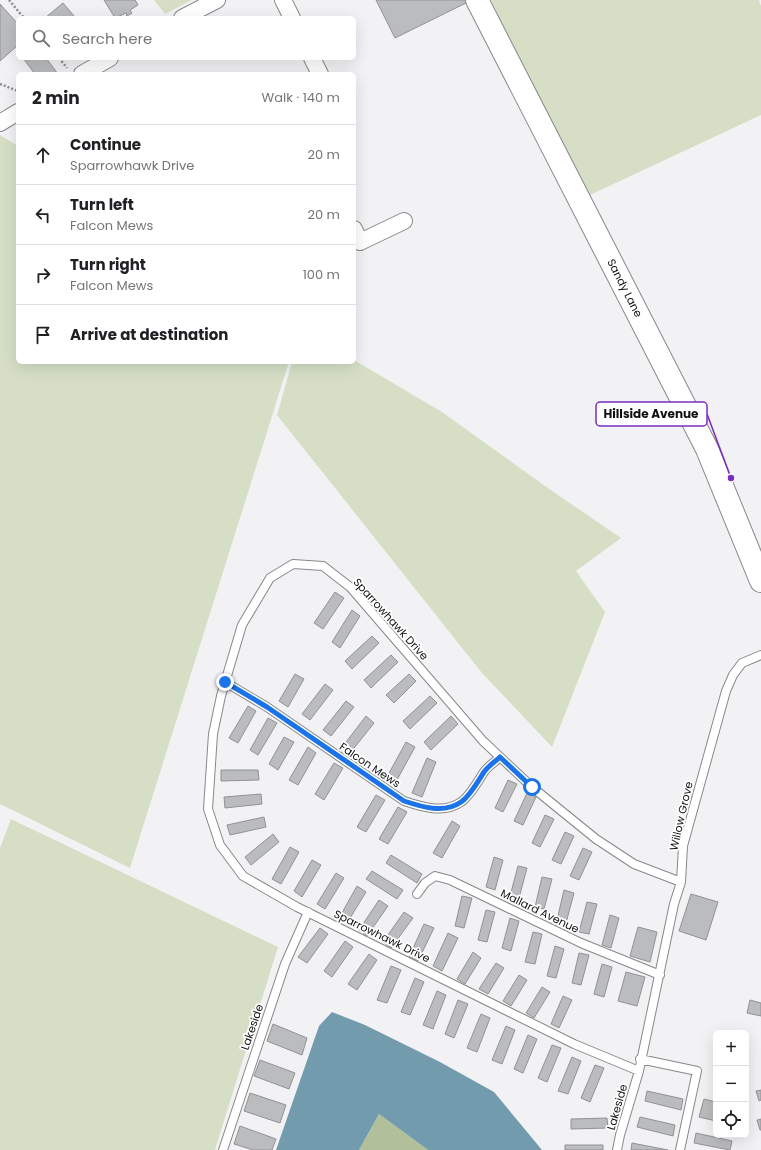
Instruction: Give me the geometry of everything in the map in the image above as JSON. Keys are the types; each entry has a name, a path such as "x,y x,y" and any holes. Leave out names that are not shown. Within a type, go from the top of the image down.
{"main road":[{"name":"Sandy Lane","path":"477,0 707,449 756,554 761,581"}],"street":[{"path":"186,16 217,0"},
{"path":"284,0 291,16"},
{"path":"86,72 106,60"},
{"path":"313,60 319,72"},
{"path":"0,123 16,113"},
{"path":"356,233 360,242 404,221"}],"lane":[{"name":"Sparrowhawk Drive","path":"639,1070 574,1044 308,912 243,876 220,845 208,809 213,734 225,682 242,625 270,578 293,564 323,566 350,587 483,741 532,787 596,839 634,864 681,882"},
{"name":"Willow Grove","path":"639,1070 640,1059 660,975 674,904 681,882 683,846 726,691 733,675 742,663 761,655"},
{"name":"Falcon Mews","path":"225,682 267,707 404,801 417,805 433,809 451,806 462,802 486,770 500,757"},
{"name":"Mallard Avenue","path":"417,894 425,883 435,876 450,880 581,944 660,975"},
{"name":"Lakeside","path":"223,1150 285,964 308,912"},
{"path":"640,1059 697,1071 680,1150"},
{"name":"Lakeside","path":"617,1150 639,1070"}],"path":[{"path":"9,0 22,16"},
{"path":"0,84 16,90"}],"green space":[{"path":"154,0 192,0 165,14"},
{"path":"491,0 759,0 761,6 761,115 590,195 514,51"},
{"path":"0,135 16,145 16,364 288,364 130,868 0,804"},
{"path":"356,361 442,412 545,486 621,538 576,571 605,612 552,747 482,673 277,415 291,364 356,364"},
{"path":"11,819 278,947 215,1150 0,1150 0,848"},
{"path":"379,1114 428,1150 359,1150"}],"water":[{"path":"332,1012 365,1025 440,1062 494,1092 542,1150 428,1150 379,1114 359,1150 276,1150 319,1026"}],"building":[{"path":"104,0 135,0 138,5 130,10 132,13 127,16 126,13 119,16 114,16"},
{"path":"376,0 467,0 468,2 395,38"},
{"path":"63,3 74,16 47,16"},
{"path":"0,4 16,22 16,47 0,61"},
{"path":"24,60 48,60 56,72 34,72"},
{"path":"335,592 344,598 323,629 314,623"},
{"path":"352,610 360,616 340,648 332,642"},
{"path":"372,636 379,643 352,669 345,661"},
{"path":"391,655 398,662 371,688 364,680"},
{"path":"295,674 304,679 288,707 279,701"},
{"path":"409,674 416,681 394,703 386,695"},
{"path":"325,684 333,690 310,720 302,714"},
{"path":"430,696 437,703 410,729 403,721"},
{"path":"346,701 354,707 331,736 323,730"},
{"path":"248,706 256,711 238,743 229,738"},
{"path":"366,716 374,723 351,752 343,746"},
{"path":"451,716 458,724 431,750 424,742"},
{"path":"268,718 277,723 258,755 250,750"},
{"path":"284,737 294,742 278,770 269,764"},
{"path":"406,742 415,747 397,780 388,775"},
{"path":"308,747 316,753 298,785 289,780"},
{"path":"427,758 436,762 422,797 412,793"},
{"path":"334,763 343,768 324,800 315,794"},
{"path":"221,770 258,770 259,780 221,781"},
{"path":"508,780 517,784 503,812 495,808"},
{"path":"527,793 536,797 523,825 514,821"},
{"path":"261,794 262,804 225,808 224,797"},
{"path":"376,795 385,800 366,832 357,827"},
{"path":"398,807 407,812 388,844 379,839"},
{"path":"545,815 554,819 540,847 532,843"},
{"path":"264,817 266,827 230,835 227,825"},
{"path":"452,821 460,826 442,858 433,853"},
{"path":"565,832 574,836 561,864 552,860"},
{"path":"273,834 279,842 251,865 245,857"},
{"path":"290,847 299,852 281,884 272,879"},
{"path":"583,848 592,852 579,880 570,876"},
{"path":"391,855 422,874 417,883 386,863"},
{"path":"494,857 503,860 495,890 486,887"},
{"path":"312,860 321,865 302,897 294,891"},
{"path":"518,866 527,868 519,898 510,896"},
{"path":"372,871 403,890 397,899 366,879"},
{"path":"336,873 344,878 325,909 317,904"},
{"path":"542,877 552,879 544,909 535,907"},
{"path":"357,886 366,892 347,923 339,918"},
{"path":"564,890 574,893 566,923 557,920"},
{"path":"691,894 718,902 706,940 679,931"},
{"path":"462,896 472,898 464,928 455,926"},
{"path":"379,900 388,906 367,936 359,930"},
{"path":"587,902 597,904 589,934 579,932"},
{"path":"486,910 495,912 487,942 478,940"},
{"path":"404,912 413,918 391,948 383,942"},
{"path":"610,915 619,918 611,948 602,945"},
{"path":"510,918 519,921 511,951 502,948"},
{"path":"424,924 434,928 418,961 409,957"},
{"path":"638,927 657,932 650,962 630,956"},
{"path":"320,928 328,934 307,963 298,957"},
{"path":"533,932 542,934 535,964 525,962"},
{"path":"448,933 458,938 442,971 433,966"},
{"path":"345,941 353,947 332,977 324,971"},
{"path":"555,946 564,949 556,978 547,976"},
{"path":"473,952 481,958 465,984 457,979"},
{"path":"579,953 589,955 581,985 572,983"},
{"path":"369,954 377,960 357,990 348,984"},
{"path":"496,963 504,968 488,994 479,989"},
{"path":"602,964 612,967 604,997 594,994"},
{"path":"391,966 401,970 387,1003 377,1000"},
{"path":"626,972 645,977 637,1006 618,1001"},
{"path":"519,975 527,980 511,1006 503,1001"},
{"path":"415,978 424,982 410,1015 401,1012"},
{"path":"542,987 550,992 534,1018 526,1013"},
{"path":"437,991 446,995 433,1029 423,1025"},
{"path":"563,996 572,1000 559,1028 551,1024"},
{"path":"458,1000 468,1004 454,1038 445,1034"},
{"path":"750,1000 761,1003 761,1016 747,1013"},
{"path":"481,1014 490,1018 477,1052 467,1048"},
{"path":"273,1024 307,1038 302,1055 267,1041"},
{"path":"506,1026 515,1030 502,1064 492,1060"},
{"path":"528,1035 537,1039 523,1073 514,1069"},
{"path":"552,1045 561,1048 547,1082 538,1078"},
{"path":"572,1057 581,1061 568,1094 558,1091"},
{"path":"260,1060 295,1073 289,1089 254,1076"},
{"path":"595,1065 604,1068 590,1102 581,1098"},
{"path":"761,1090 761,1100 759,1101 756,1091"},
{"path":"647,1091 683,1099 681,1110 645,1101"},
{"path":"250,1093 286,1105 280,1123 244,1111"},
{"path":"704,1099 713,1101 713,1120 699,1117"},
{"path":"640,1117 675,1125 673,1136 637,1127"},
{"path":"607,1118 608,1128 571,1129 571,1119"},
{"path":"761,1119 761,1130 760,1130 757,1120"},
{"path":"240,1126 276,1139 272,1150 253,1150 234,1144"},
{"path":"696,1133 732,1141 730,1150 694,1143"},
{"path":"632,1143 668,1150 631,1150"},
{"path":"565,1145 603,1145 603,1150 565,1150"}],"place":[{"name":"Hillside Avenue","path":"731,478"}],"route":[{"path":"225,682 267,707 404,801 433,809 451,806 462,802 486,770 500,757 532,787"}]}
